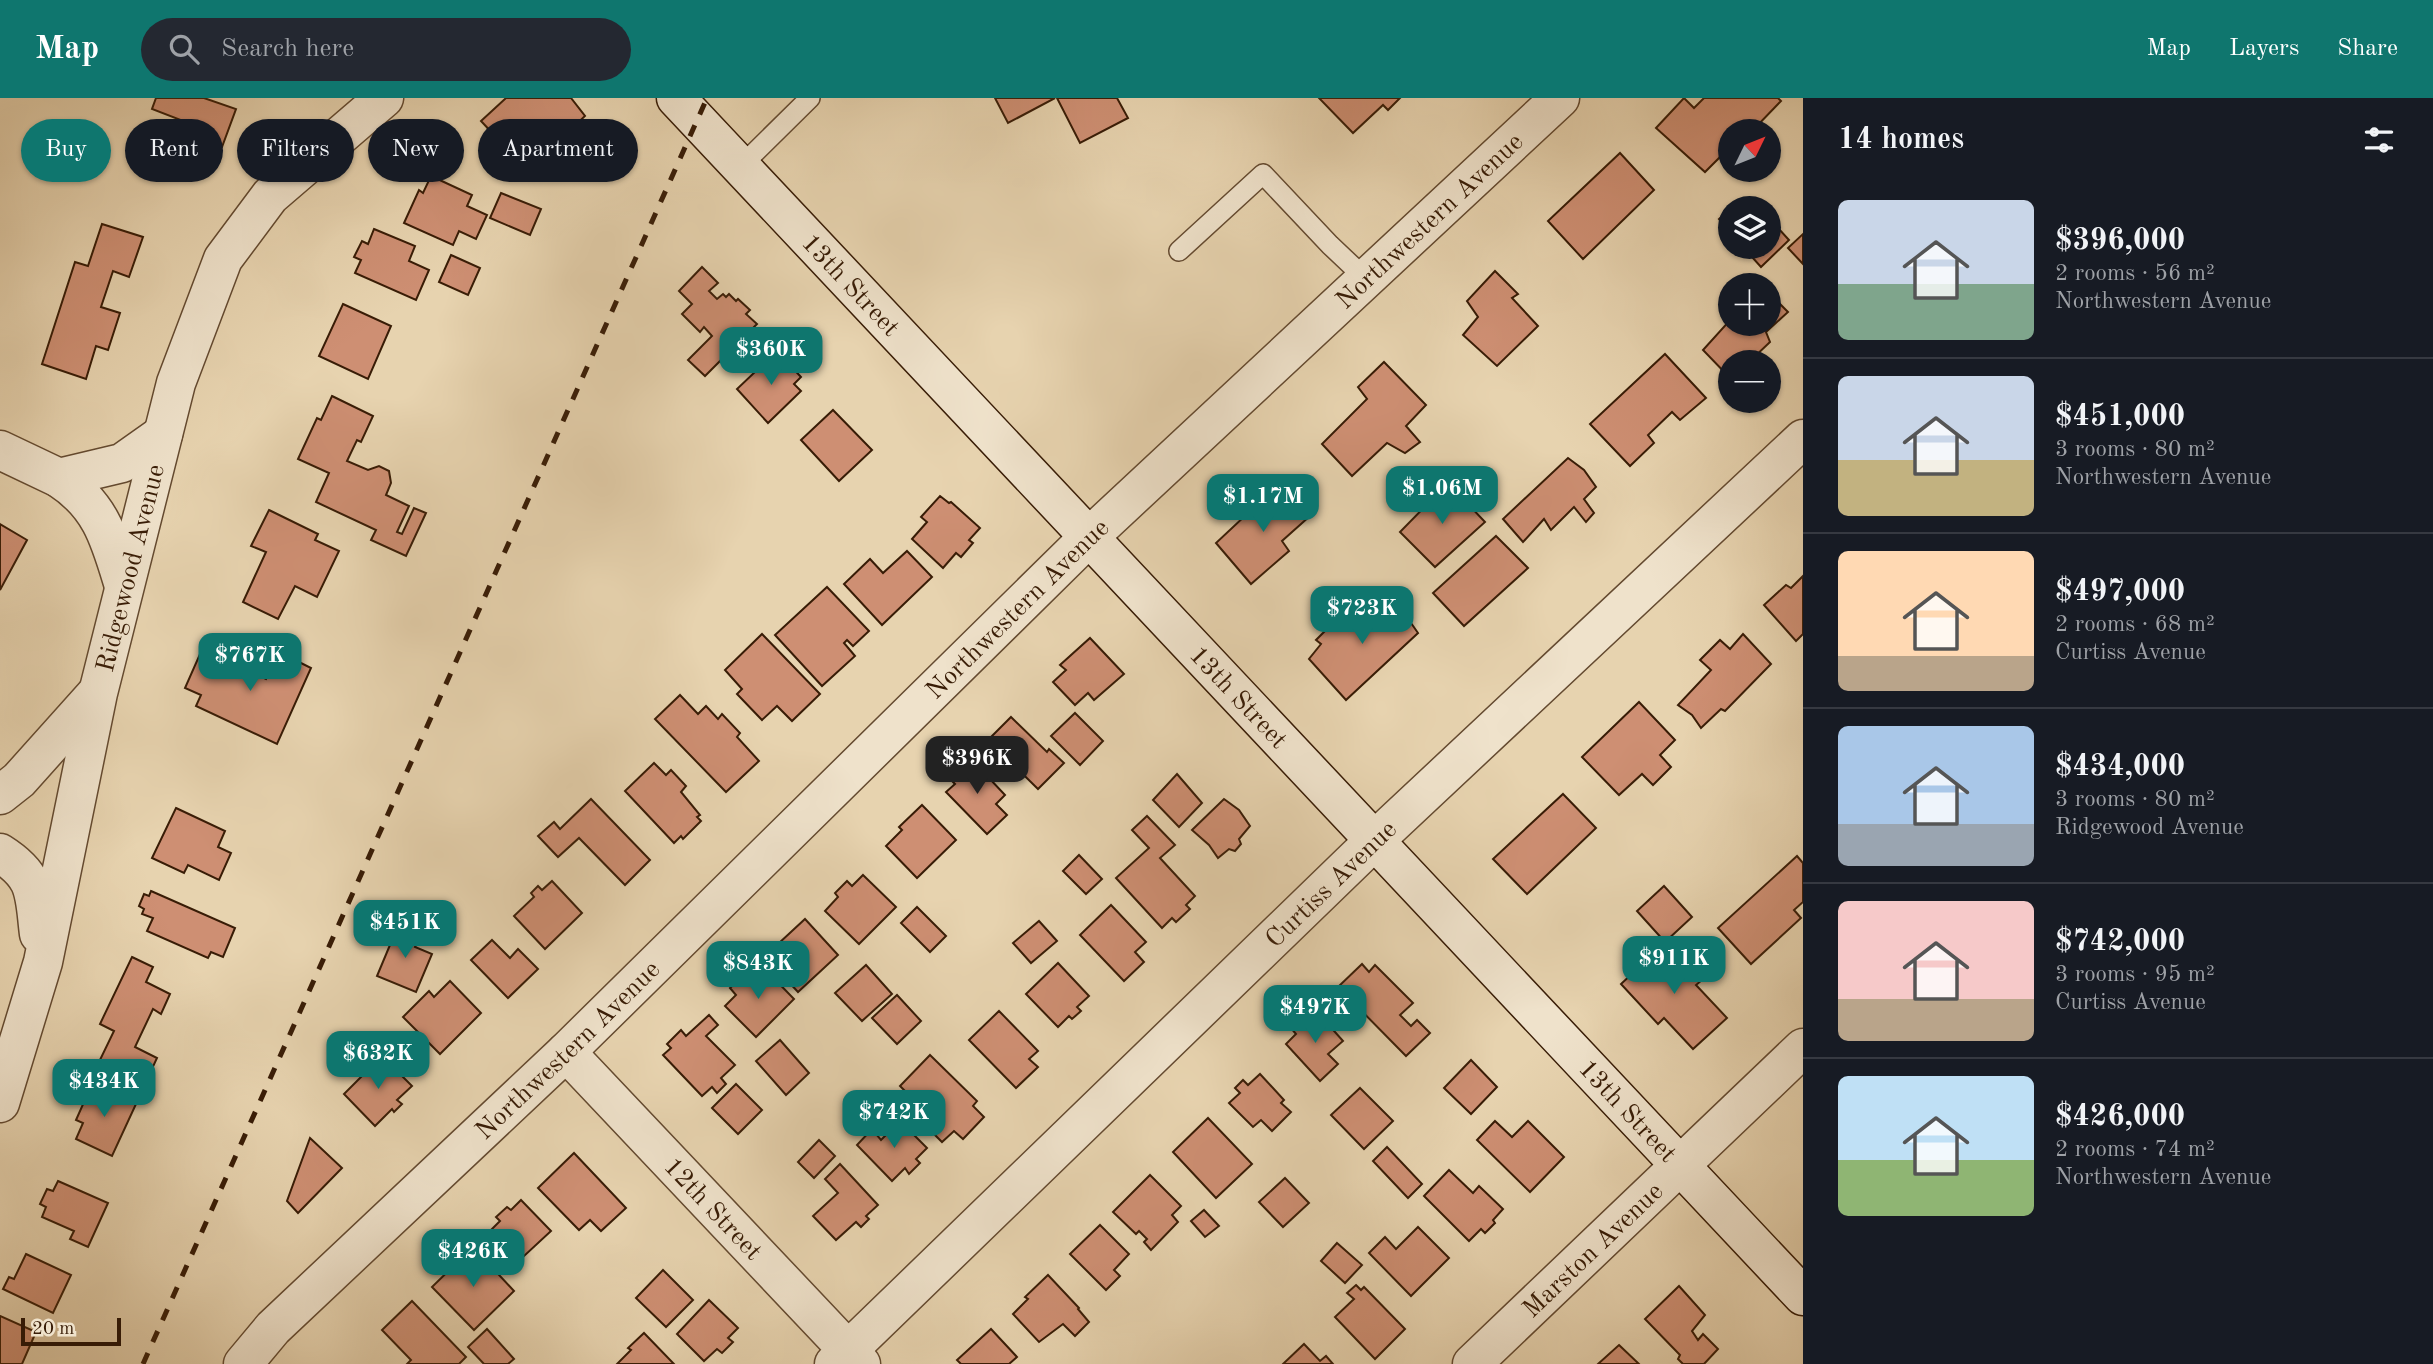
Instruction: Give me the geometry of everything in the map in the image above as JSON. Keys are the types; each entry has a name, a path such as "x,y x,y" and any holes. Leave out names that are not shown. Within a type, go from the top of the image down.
{"street":[{"name":"Ridgewood Avenue","path":"0,1103 43,962 98,693 176,383 223,259 270,196 384,98"},
{"name":"13th Street","path":"676,98 1803,1296"},
{"name":"Northwestern Avenue","path":"243,1364 273,1328 566,1052 1089,537 1560,98"},
{"path":"59,478 122,463 163,434"},
{"name":"Curtiss Avenue","path":"848,1359 1374,841 1803,439"},
{"path":"0,450 76,489 102,521 124,586"},
{"path":"0,795 19,780 98,693"},
{"path":"0,853 15,863 32,884 43,962"},
{"name":"Marston Avenue","path":"1472,1364 1803,1048"},
{"name":"12th Street","path":"566,1052 848,1359"}],"lane":[{"path":"740,167 810,98"},
{"path":"1179,251 1263,174 1366,279"}],"building":[{"path":"156,98 204,98 236,109 223,144 223,119 178,119 152,109"},
{"path":"506,98 571,98 585,116 582,119 483,119"},
{"path":"995,98 1055,98 1008,123"},
{"path":"1057,98 1117,98 1128,118 1080,143"},
{"path":"1319,98 1400,98 1388,110 1383,105 1353,133"},
{"path":"1684,98 1694,108 1704,98 1778,98 1781,101 1764,119 1718,119 1718,159 1705,172 1656,128"},
{"path":"1620,153 1654,190 1583,259 1548,221"},
{"path":"428,182 444,182 472,195 467,206 487,215 476,239 459,231 453,245 404,223 419,190 423,193"},
{"path":"501,193 541,209 530,235 490,218"},
{"path":"102,224 143,237 129,277 113,271 101,307 120,313 108,350 96,346 86,379 42,364 75,262 88,266"},
{"path":"374,229 415,246 409,261 429,270 416,300 355,273 361,260 354,257 362,241 368,244"},
{"path":"1781,231 1789,240 1781,248"},
{"path":"1803,234 1803,264 1788,248"},
{"path":"451,255 480,268 468,295 439,282"},
{"path":"1754,259 1769,259 1761,267"},
{"path":"702,267 718,283 709,291 717,299 723,294 726,297 729,294 736,301 738,299 750,310 746,314 757,324 705,376 688,360 712,336 704,327 700,332 682,314 692,304 679,291"},
{"path":"1495,271 1518,294 1512,298 1538,326 1497,366 1463,335 1478,317 1467,301"},
{"path":"343,304 391,326 368,379 319,356"},
{"path":"1781,305 1788,312 1781,318"},
{"path":"1718,333 1718,336 1768,336 1770,342 1762,350 1718,350 1718,366 1703,350"},
{"path":"777,351 801,377 794,384 801,391 768,423 737,389"},
{"path":"1665,354 1706,398 1680,420 1672,412 1648,435 1654,443 1630,466 1590,424"},
{"path":"1384,362 1426,405 1406,426 1420,442 1405,453 1387,443 1352,476 1322,444 1367,399 1358,387"},
{"path":"332,396 373,416 361,442 357,440 347,461 368,470 379,466 389,471 391,483 386,495 409,506 397,532 402,534 414,508 426,513 406,556 371,540 376,530 316,502 329,473 298,459 317,418 321,420"},
{"path":"833,410 872,450 839,481 801,440"},
{"path":"1568,458 1584,470 1596,487 1584,499 1594,513 1586,522 1574,507 1551,530 1544,519 1523,542 1503,519"},
{"path":"1448,483 1485,522 1435,567 1400,532"},
{"path":"1279,484 1310,516 1282,541 1289,551 1251,584 1216,543"},
{"path":"940,496 951,502 980,528 969,540 973,543 961,557 956,553 943,568 912,539 927,522 921,517"},
{"path":"269,510 318,534 315,540 339,551 317,597 295,586 278,619 243,602 266,552 251,546"},
{"path":"0,524 27,540 0,590"},
{"path":"1496,536 1528,568 1464,626 1433,593"},
{"path":"907,551 932,577 882,625 844,584 870,559 883,573"},
{"path":"1803,576 1803,634 1796,641 1764,605 1786,585 1791,588"},
{"path":"827,587 869,631 853,646 847,640 844,643 855,656 822,686 775,635"},
{"path":"1383,596 1404,613 1418,633 1346,700 1309,659 1321,644 1316,640 1343,613 1355,624"},
{"path":"762,634 820,694 792,721 777,706 762,720 737,694 742,689 725,670"},
{"path":"1743,634 1771,664 1725,711 1721,709 1701,728 1692,715 1678,705 1711,670 1700,660 1720,640 1730,649"},
{"path":"1090,638 1124,674 1094,700 1088,693 1075,705 1053,682 1066,670 1060,665"},
{"path":"279,652 311,668 277,744 196,706 201,695 185,688 200,654 214,661 216,657 266,679"},
{"path":"680,695 698,714 706,706 718,719 722,714 740,733 737,737 759,761 726,792 655,719"},
{"path":"1639,702 1675,740 1660,755 1671,767 1653,785 1642,774 1619,795 1582,757"},
{"path":"1075,713 1103,741 1080,765 1051,736"},
{"path":"1011,717 1047,752 1049,749 1064,763 1038,789 988,740"},
{"path":"974,762 1005,795 996,804 1007,815 987,834 946,792 955,784 948,777 960,764 966,770"},
{"path":"654,763 666,775 671,770 686,786 681,792 700,815 697,817 701,821 683,839 681,836 674,843 625,791"},
{"path":"1177,774 1202,803 1179,827 1153,800"},
{"path":"1563,794 1596,828 1527,894 1493,859"},
{"path":"591,799 650,860 625,885 579,838 558,857 538,836 554,822 560,829"},
{"path":"1224,799 1239,810 1250,826 1239,839 1241,844 1235,851 1229,849 1218,858 1209,845 1192,830"},
{"path":"922,805 956,840 917,878 886,846 902,830 899,827"},
{"path":"176,808 225,831 218,847 231,853 219,880 188,865 184,873 152,858"},
{"path":"1147,816 1175,845 1160,858 1195,896 1186,905 1190,909 1176,922 1172,918 1162,928 1116,878 1149,848 1132,830"},
{"path":"1079,855 1102,879 1086,894 1063,871"},
{"path":"1797,856 1803,863 1803,902 1794,910 1801,918 1751,964 1718,928"},
{"path":"863,875 896,907 859,944 825,911 838,897 835,893 847,881 852,886"},
{"path":"552,881 582,913 545,949 514,916 534,897 531,893 538,886 542,890"},
{"path":"1664,886 1692,917 1665,942 1637,911"},
{"path":"151,891 235,928 223,957 211,952 208,958 147,931 153,918 142,914 144,909 139,906 144,894 149,896"},
{"path":"1111,905 1146,942 1135,952 1144,962 1124,981 1080,935"},
{"path":"917,907 946,936 930,952 901,923"},
{"path":"805,919 838,955 798,992 765,956"},
{"path":"400,921 419,938 415,947 432,954 416,992 377,976"},
{"path":"1039,921 1057,941 1031,963 1013,943"},
{"path":"492,940 510,958 518,949 538,969 508,998 471,960"},
{"path":"1667,941 1702,980 1696,985 1727,1018 1693,1049 1664,1018 1658,1024 1621,984"},
{"path":"132,957 153,967 146,982 170,994 161,1014 153,1009 135,1047 157,1058 144,1086 98,1064 114,1031 100,1024"},
{"path":"1058,963 1089,996 1077,1007 1081,1011 1072,1019 1069,1016 1058,1027 1026,994"},
{"path":"1362,964 1369,972 1375,965 1413,1003 1400,1015 1411,1026 1417,1020 1430,1033 1406,1056 1338,987"},
{"path":"866,965 892,994 862,1021 835,993"},
{"path":"762,966 794,999 756,1037 725,1006 736,995 730,988 744,975 748,979"},
{"path":"450,981 481,1013 440,1054 403,1017 429,991 434,997"},
{"path":"897,995 921,1021 897,1044 872,1018"},
{"path":"999,1011 1038,1051 1029,1059 1038,1067 1016,1088 969,1040"},
{"path":"1319,1014 1343,1041 1328,1054 1338,1064 1320,1081 1286,1044 1296,1034 1291,1028 1304,1015 1310,1022"},
{"path":"709,1015 718,1025 706,1036 735,1065 721,1078 726,1084 717,1093 712,1087 702,1096 663,1055 671,1048 667,1044 681,1030 686,1036"},
{"path":"780,1040 809,1073 786,1095 756,1061"},
{"path":"930,1055 977,1101 973,1106 984,1117 963,1139 954,1131 942,1142 911,1111 918,1104 900,1086"},
{"path":"382,1056 412,1086 397,1100 402,1104 394,1112 392,1109 375,1126 344,1094"},
{"path":"1471,1060 1497,1087 1471,1114 1444,1088"},
{"path":"1260,1074 1284,1100 1281,1103 1291,1112 1272,1131 1261,1120 1253,1127 1229,1103 1240,1093 1235,1088 1243,1080 1248,1085"},
{"path":"92,1084 136,1104 112,1156 76,1139 83,1123 76,1120"},
{"path":"736,1084 762,1110 738,1134 712,1108"},
{"path":"1360,1088 1393,1121 1364,1149 1331,1115"},
{"path":"1208,1118 1252,1164 1216,1198 1173,1152"},
{"path":"900,1121 927,1148 916,1159 920,1163 909,1174 905,1168 892,1181 857,1145 872,1129 881,1140"},
{"path":"1495,1121 1512,1137 1528,1121 1564,1157 1530,1192 1477,1140"},
{"path":"310,1138 342,1168 298,1213 287,1201"},
{"path":"819,1140 835,1156 814,1178 798,1162"},
{"path":"1387,1147 1422,1184 1408,1198 1373,1161"},
{"path":"574,1153 626,1208 601,1231 590,1220 579,1230 538,1188"},
{"path":"840,1164 878,1205 866,1216 869,1219 861,1227 856,1222 836,1240 813,1216 838,1193 825,1179"},
{"path":"1449,1170 1473,1193 1479,1186 1503,1209 1485,1233 1481,1229 1469,1241 1424,1196"},
{"path":"1150,1175 1181,1206 1172,1215 1178,1222 1151,1250 1144,1242 1147,1239 1139,1231 1136,1234 1113,1212"},
{"path":"1285,1178 1309,1203 1283,1227 1259,1202"},
{"path":"58,1181 108,1203 88,1247 70,1239 74,1231 42,1217 46,1207 40,1204 47,1189 53,1191"},
{"path":"521,1200 551,1231 523,1257 513,1248 504,1256 485,1236 500,1221 496,1217 507,1207 511,1210"},
{"path":"1204,1210 1219,1226 1205,1237 1191,1221"},
{"path":"1100,1225 1129,1254 1114,1270 1120,1276 1106,1290 1070,1254"},
{"path":"1418,1227 1449,1258 1411,1296 1369,1253 1385,1237 1396,1249"},
{"path":"1337,1243 1362,1265 1345,1283 1321,1261"},
{"path":"473,1247 514,1291 474,1330 432,1287"},
{"path":"26,1254 71,1275 53,1313 3,1289 9,1277 14,1279"},
{"path":"663,1270 693,1300 666,1327 636,1298"},
{"path":"1048,1275 1089,1322 1075,1336 1063,1324 1039,1342 1013,1314 1028,1299 1025,1297"},
{"path":"1356,1285 1361,1290 1364,1287 1405,1329 1375,1359 1335,1317 1354,1299 1347,1293"},
{"path":"1679,1286 1705,1315 1692,1331 1698,1340 1703,1334 1718,1349 1704,1364 1683,1364 1678,1359 1680,1355 1645,1319"},
{"path":"709,1300 738,1328 728,1338 733,1342 722,1353 717,1349 704,1361 677,1334"},
{"path":"412,1301 466,1357 459,1364 407,1364 411,1360 382,1330"},
{"path":"0,1316 36,1332 22,1364 0,1364"},
{"path":"487,1329 514,1359 508,1364 484,1364 468,1347"},
{"path":"991,1329 1017,1357 1009,1364 961,1364 957,1360"},
{"path":"644,1333 674,1364 617,1364 631,1350 628,1348"},
{"path":"1304,1344 1320,1361 1326,1356 1333,1364 1283,1364"},
{"path":"1619,1345 1639,1364 1598,1364"}],"railway":[{"path":"143,1364 707,98"}]}
